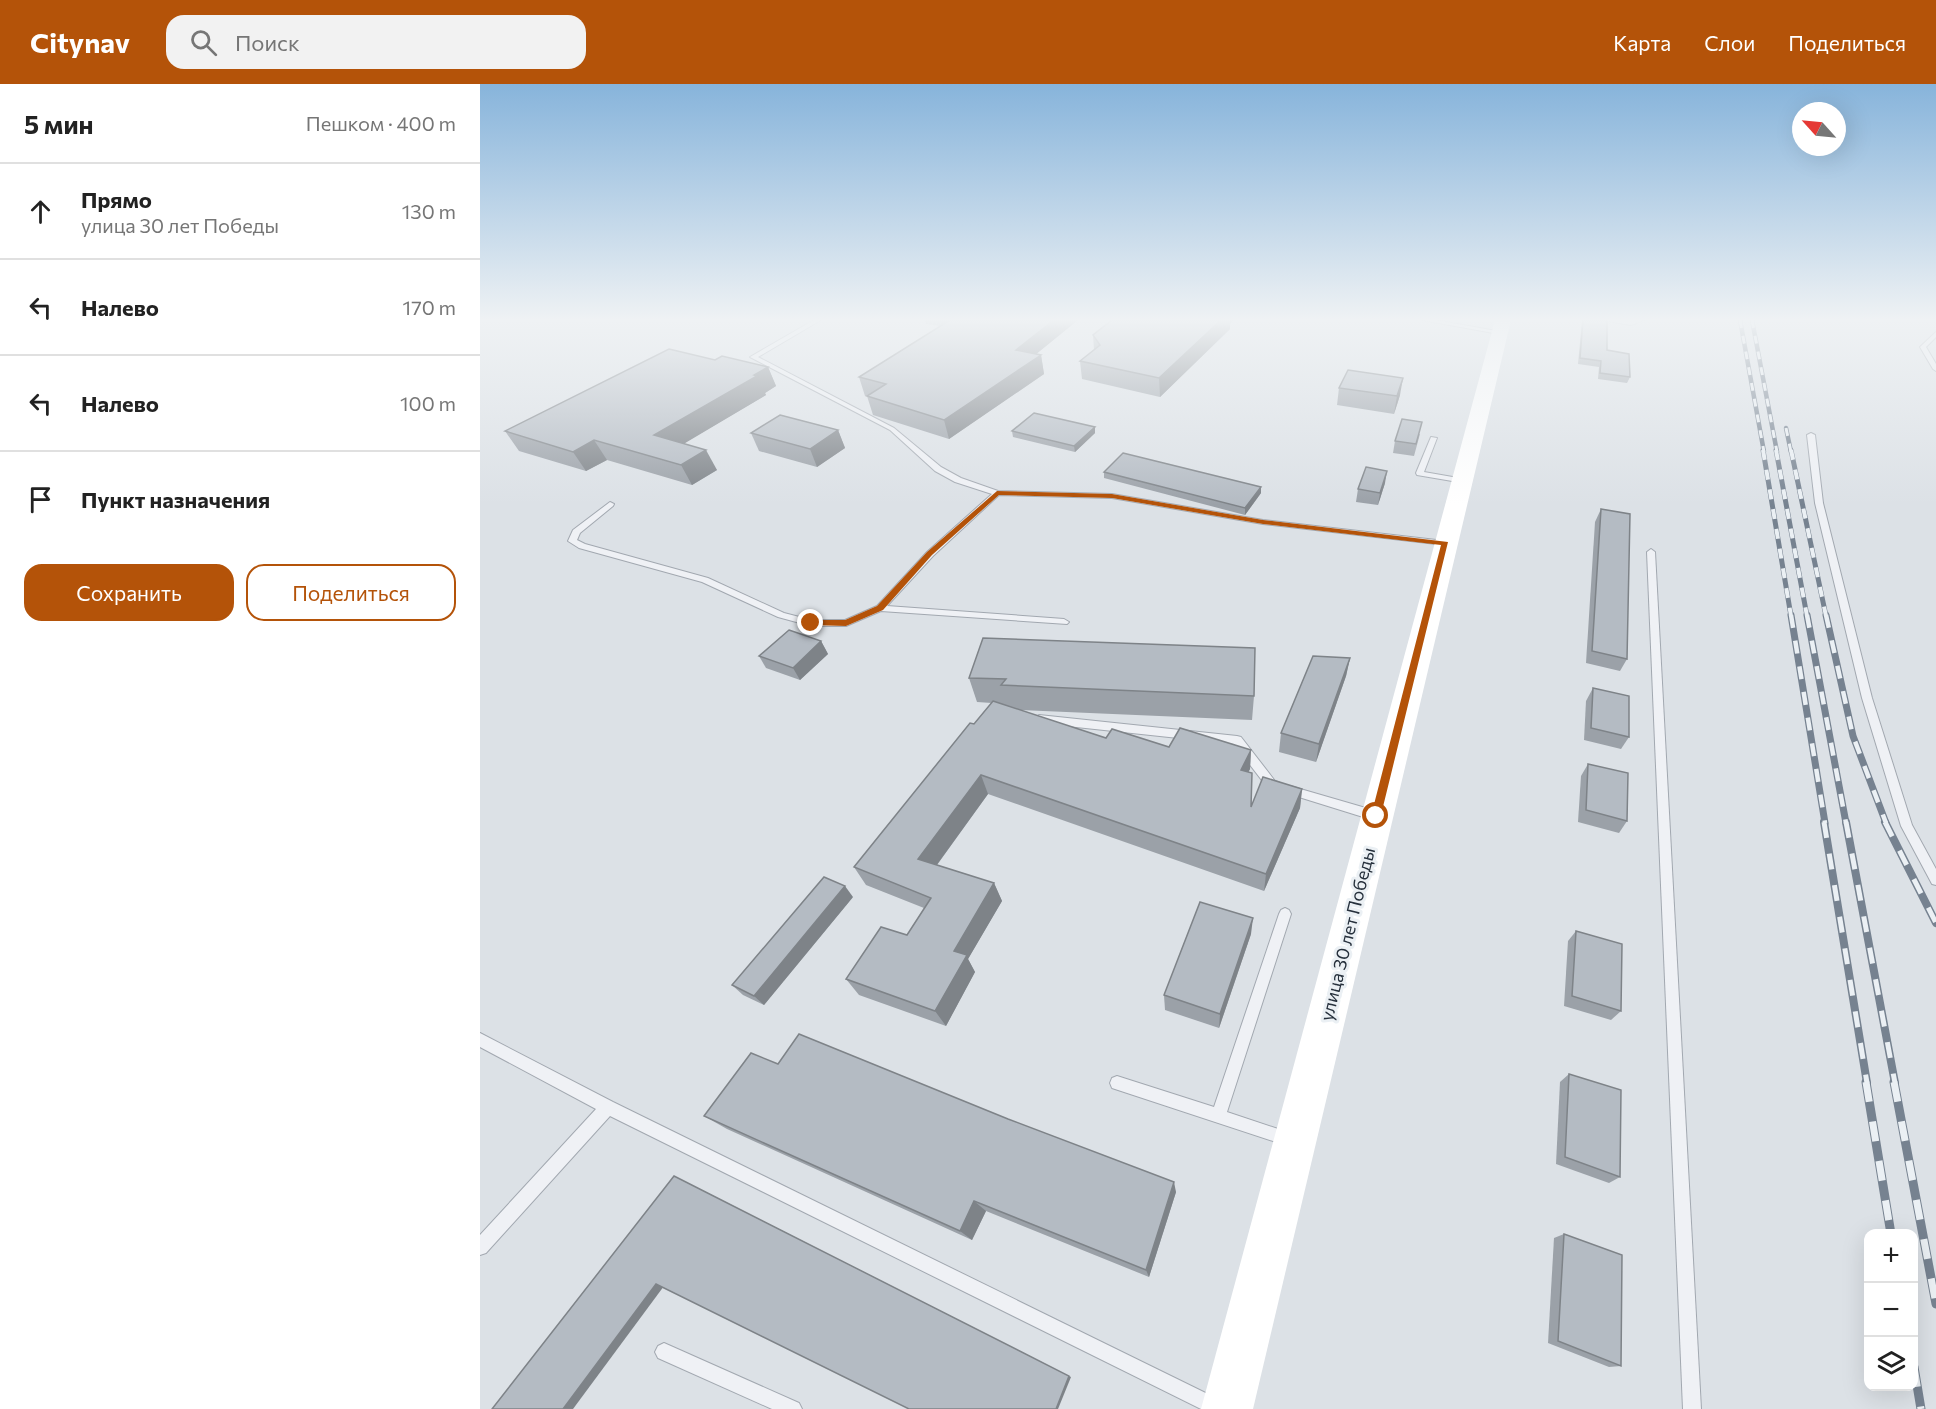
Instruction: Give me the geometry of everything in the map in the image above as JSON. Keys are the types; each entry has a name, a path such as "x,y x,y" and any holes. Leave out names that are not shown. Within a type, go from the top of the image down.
{"main road":[{"name":"улица 30 лет Победы","path":"1227,1409 1487,382"}],"lane":[{"path":"801,382 892,429 938,469 958,480 997,493 1112,496 1263,522 1445,543"},
{"path":"1811,435 1819,503 1867,698 1907,826 1936,880"},
{"path":"1433,438 1420,473 1461,481"},
{"path":"610,504 576,532 572,541 582,546 705,580 781,615 811,623 846,623 880,608 930,554 997,493"},
{"path":"1651,552 1692,1409"},
{"path":"880,608 1064,622"},
{"path":"1025,718 1237,740 1271,784 1376,816"},
{"path":"1218,1116 1285,914"},
{"path":"480,1040 608,1107 1220,1409"},
{"path":"1117,1083 1294,1141"},
{"path":"480,1247 608,1107"},
{"path":"664,1352 793,1409"}],"building":[{"path":"603,382 747,382 654,435 706,450 681,465 594,440 573,452 505,431"},
{"path":"878,382 1001,382 944,420 867,396 886,384"},
{"path":"1342,382 1402,382 1397,396 1339,388"},
{"path":"1034,413 1095,427 1074,446 1012,431"},
{"path":"780,415 838,430 810,449 751,433"},
{"path":"1402,419 1422,422 1416,444 1395,441"},
{"path":"1123,453 1261,487 1245,508 1104,472"},
{"path":"1366,467 1387,471 1380,493 1358,489"},
{"path":"1601,509 1630,514 1627,659 1592,651"},
{"path":"789,630 821,641 793,668 759,656"},
{"path":"983,638 1255,648 1254,696 1001,685 1006,679 969,678"},
{"path":"1313,656 1350,658 1319,744 1281,733"},
{"path":"1593,688 1629,696 1629,737 1591,728"},
{"path":"993,701 1106,738 1112,729 1169,747 1180,728 1251,750 1241,770 1252,773 1251,807 1263,777 1302,789 1266,874 981,775 918,859 994,883 954,951 967,955 935,1011 846,979 881,927 907,935 931,898 854,867 970,723 974,724"},
{"path":"1588,764 1628,773 1627,821 1586,810"},
{"path":"824,877 845,886 754,996 732,985"},
{"path":"1200,902 1253,918 1220,1014 1164,995"},
{"path":"1576,931 1622,944 1621,1011 1572,996"},
{"path":"799,1034 1008,1119 1174,1182 1146,1270 974,1201 960,1231 704,1116 751,1053 778,1064"},
{"path":"1569,1074 1621,1090 1620,1177 1565,1157"},
{"path":"674,1176 1069,1376 1056,1409 909,1409 656,1284 563,1409 492,1409"},
{"path":"1564,1234 1622,1255 1621,1366 1558,1341"}],"railway":[{"path":"1751,382 1764,452"},
{"path":"1764,382 1777,452"},
{"path":"1786,428 1791,452"},
{"path":"1763,450 1791,616"},
{"path":"1776,450 1807,616"},
{"path":"1791,450 1826,616"},
{"path":"1791,615 1825,823"},
{"path":"1807,615 1846,823"},
{"path":"1826,615 1853,736 1886,823"},
{"path":"1824,822 1867,1083"},
{"path":"1846,822 1895,1083"},
{"path":"1885,822 1936,923"},
{"path":"1866,1082 1890,1229"},
{"path":"1894,1082 1936,1304"},
{"path":"1918,1391 1921,1409"}],"route":[{"path":"811,623 846,623 862,618 880,608 930,554 997,493 1030,496 1073,494 1112,496 1326,531 1387,535 1445,543 1376,816"}]}
